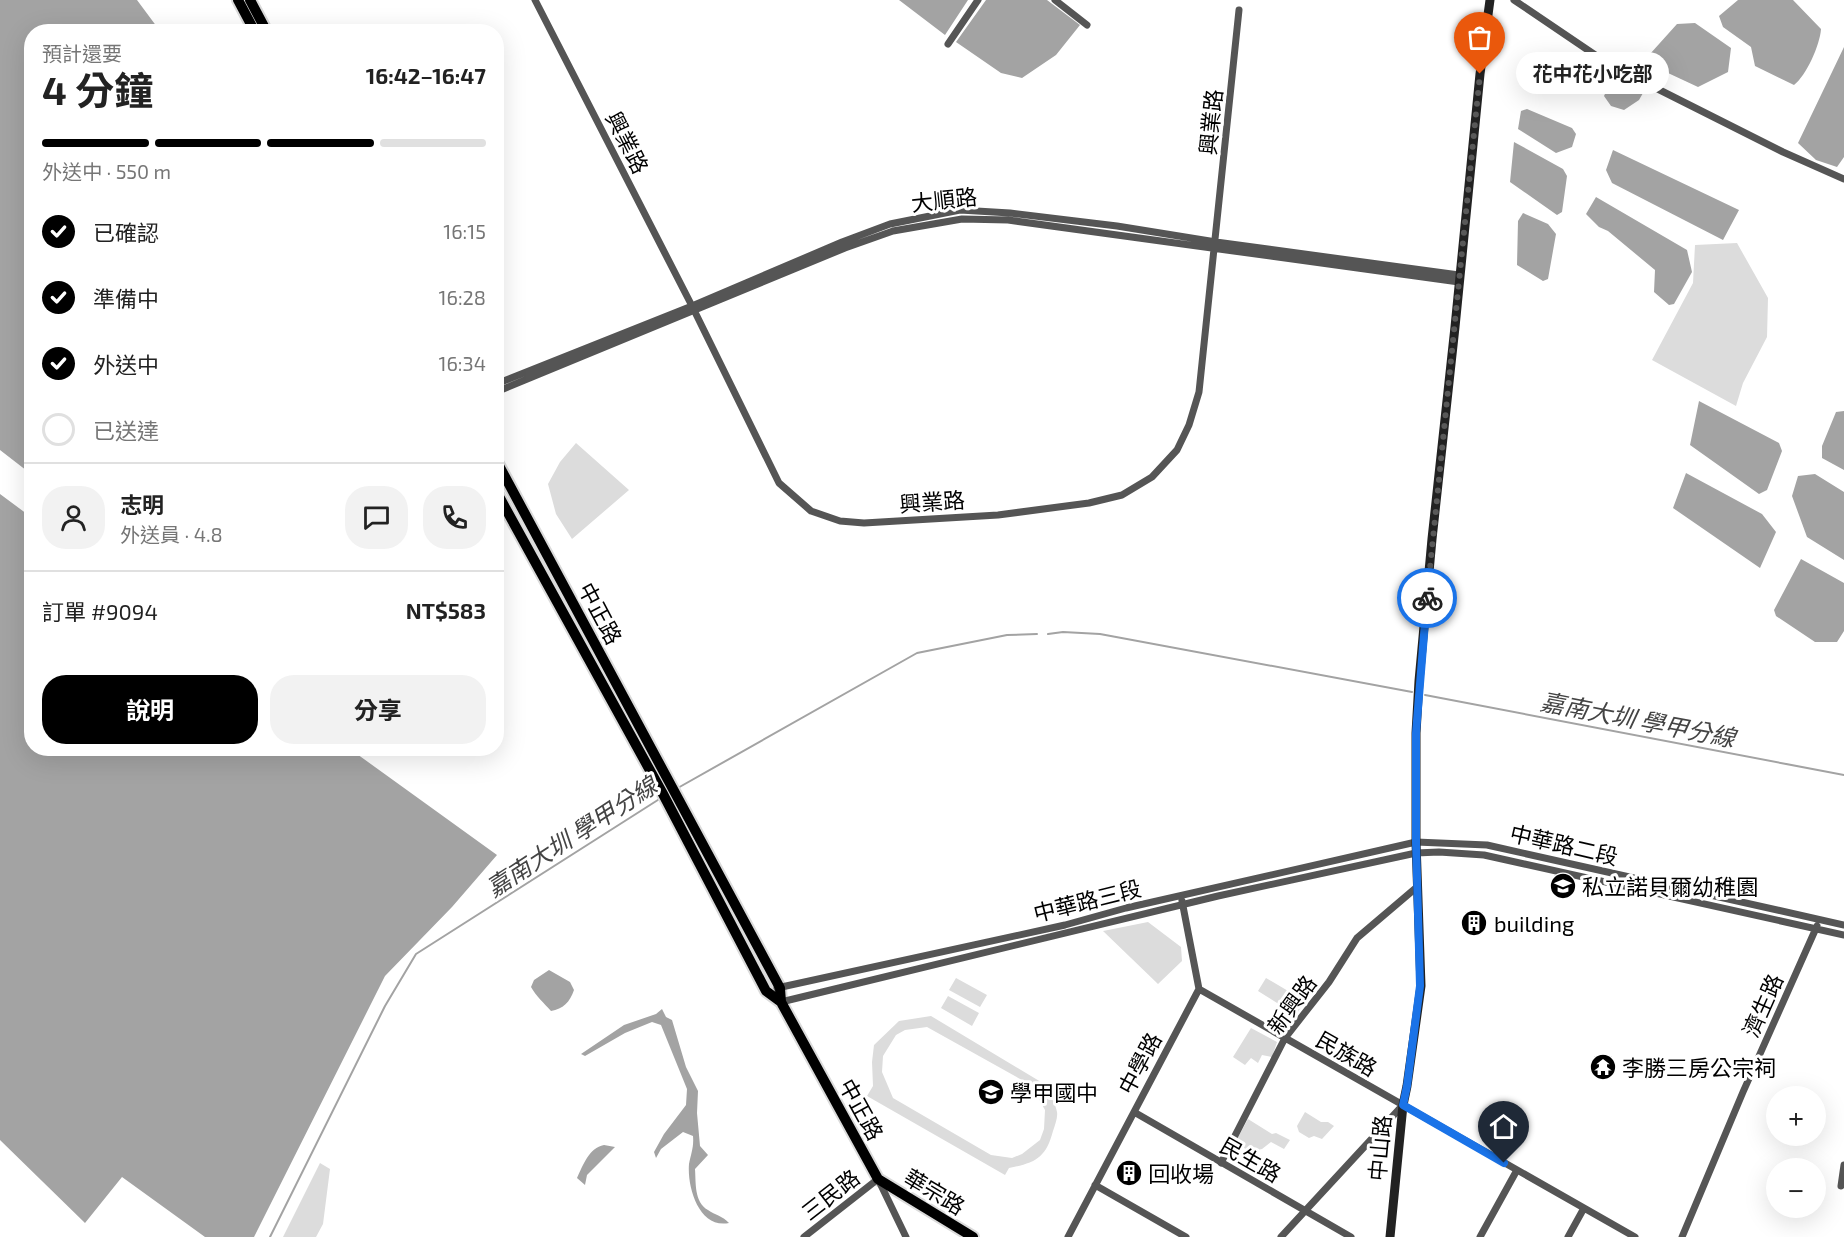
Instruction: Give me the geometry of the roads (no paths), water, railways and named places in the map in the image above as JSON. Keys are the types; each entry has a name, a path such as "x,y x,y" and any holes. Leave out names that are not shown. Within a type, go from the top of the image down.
{"main road":[{"path":"238,0 251,24"},
{"path":"250,0 263,24"},
{"name":"中山路","path":"1390,1237 1403,1105 1420,986 1416,853 1416,733 1420,669 1480,74 1490,0"},
{"name":"中正路","path":"504,475 671,785 669,798 766,991"},
{"name":"中正路","path":"504,505 669,798 780,988"},
{"path":"780,988 781,1002"},
{"path":"766,991 781,1002"},
{"name":"中正路","path":"781,1002 878,1179"},
{"name":"華宗路","path":"878,1179 973,1237"}],"street":[{"name":"興業路","path":"535,0 779,483 811,512 840,521 864,523 998,515 1122,495 1152,477 1177,450 1189,425 1199,392 1239,10"},
{"path":"948,44 978,0"},
{"path":"1055,0 1087,25"},
{"path":"1514,0 1611,65 1783,152 1844,179"},
{"name":"大順路","path":"504,389 845,248 893,231 962,219 1008,220 1459,279"},
{"name":"大順路","path":"504,381 693,309"},
{"name":"中華路三段","path":"781,1002 1416,842"},
{"name":"中華路二段","path":"1416,842 1487,845 1844,926"},
{"name":"中華路三段","path":"766,991 1065,925 1126,908 1182,901 1416,853"},
{"name":"中華路二段","path":"1416,853 1484,855 1844,935"},
{"name":"新興路","path":"1221,1163 1285,1038 1329,982 1357,938 1417,887"},
{"path":"1182,901 1198,989"},
{"name":"濟生路","path":"1682,1237 1820,919"},
{"name":"民族路","path":"1198,989 1635,1237"},
{"name":"中學路","path":"1068,1237 1198,989"},
{"path":"1281,1237 1403,1105"},
{"name":"民生路","path":"1134,1112 1350,1237"},
{"path":"1841,1186 1844,1165"},
{"path":"1480,1237 1517,1170"},
{"name":"三民路","path":"804,1237 878,1179"},
{"name":"中正路","path":"878,1179 906,1237"},
{"path":"1095,1185 1186,1237"},
{"path":"1568,1237 1584,1208"}],"waterway":[{"name":"嘉南大圳 學甲分線","path":"1048,634 1063,632 1100,634 1412,692"},
{"name":"嘉南大圳 學甲分線","path":"676,789 917,653 1007,635 1037,634"},
{"name":"嘉南大圳 學甲分線","path":"1425,695 1844,775"},
{"name":"嘉南大圳 學甲分線","path":"270,1237 385,1006 416,954 661,798"}],"place":[{"name":"花中花小吃部","path":"1480,74"},
{"name":"私立諾貝爾幼稚園","path":"1563,886"},
{"name":"building","path":"1474,923"},
{"name":"李勝三房公宗祠","path":"1603,1067"},
{"name":"學甲國中","path":"991,1092"},
{"name":"回收場","path":"1129,1173"}]}
